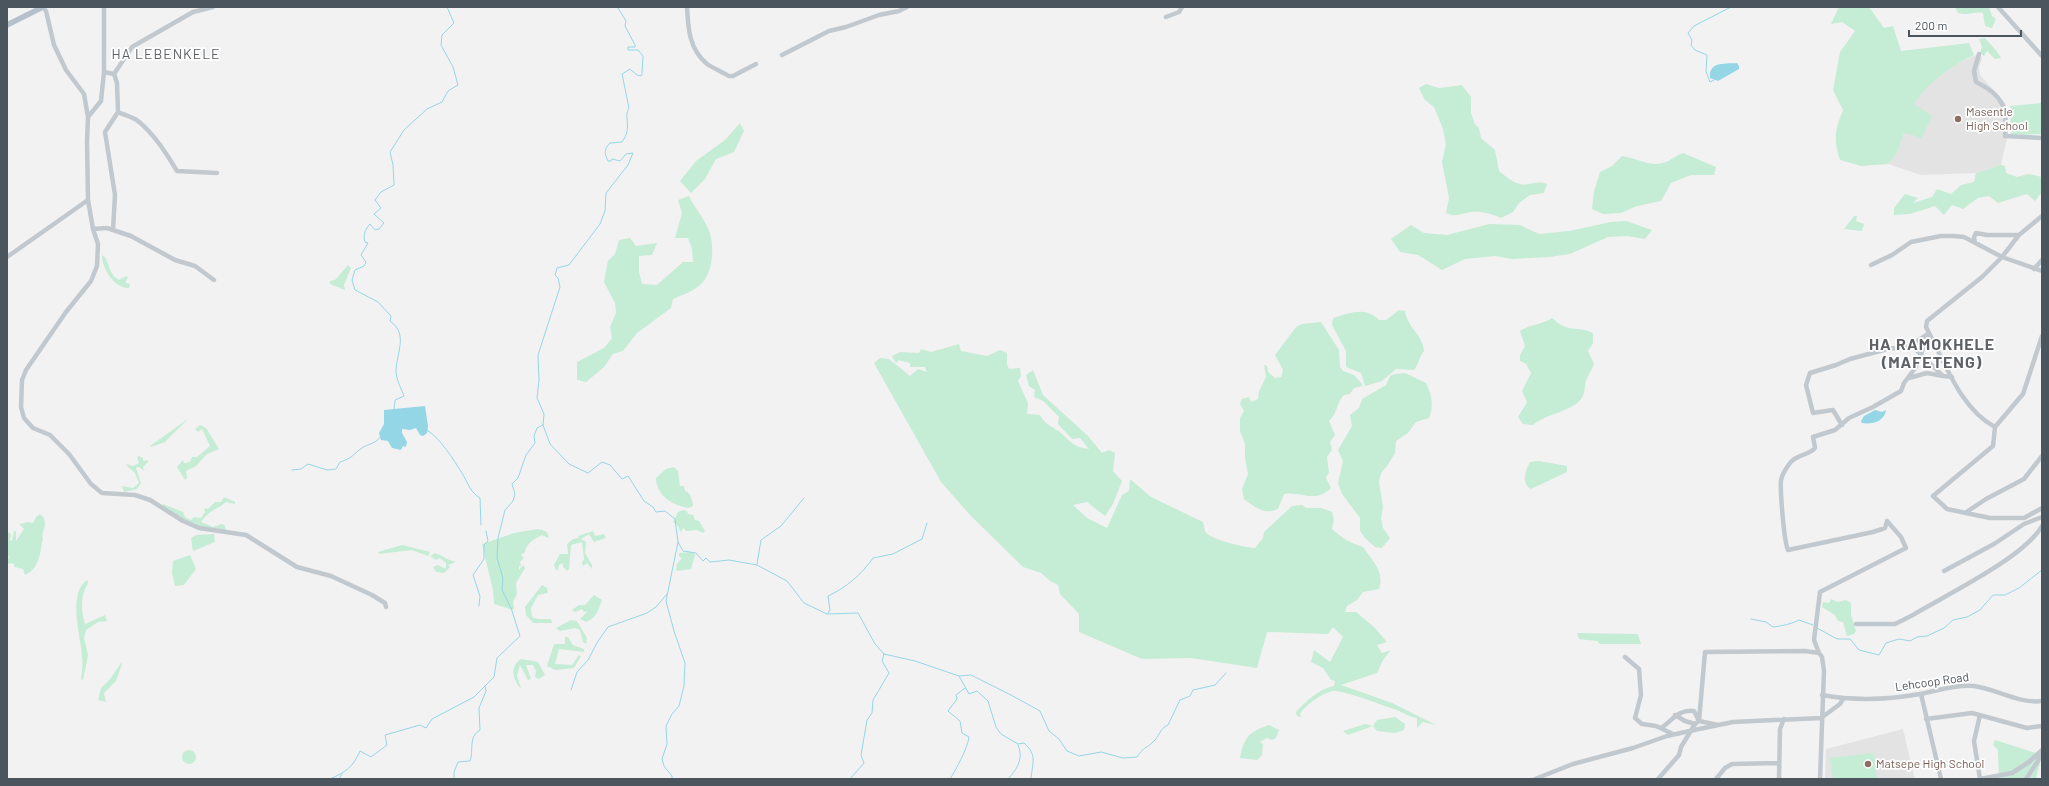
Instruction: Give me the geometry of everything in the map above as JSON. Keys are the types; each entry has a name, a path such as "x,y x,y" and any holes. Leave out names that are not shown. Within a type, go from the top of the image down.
{"main road":[{"path":"7,25 43,7"}],"street":[{"path":"43,7 46,12 54,45 66,70 84,94 88,118 88,200 93,229 98,244 98,253 97,266 91,281 66,312 26,370 22,380 21,407 22,413 28,424 50,435 69,454 91,484 102,493 135,495 150,500 183,521 199,528 246,535 297,567 331,576 372,595 385,603 386,607"},
{"path":"88,118 101,101 104,72 104,7"},
{"path":"114,74 132,47 194,12 213,7"},
{"path":"687,7 690,39 695,49 707,64 729,76 733,76 756,64"},
{"path":"782,55 829,31 846,27 879,15 899,12 907,7"},
{"path":"1166,18 1179,12 1182,7"},
{"path":"1998,7 2042,56"},
{"path":"1979,54 1974,70 1976,82 1987,87 2004,104 2007,121 2006,136 2042,138"},
{"path":"104,72 114,74"},
{"path":"113,230 115,195 104,132 118,112 117,83 114,74"},
{"path":"118,112 137,120 164,148 177,171 217,173"},
{"path":"7,258 88,200"},
{"path":"1995,426 1978,415 1969,405 1926,328 1927,321 1971,287 2002,257 2019,235 2042,216"},
{"path":"93,229 102,228 113,230 131,236 175,260 194,266 214,280"},
{"path":"1976,243 1974,238 1976,232 1986,235 2019,235"},
{"path":"1871,265 1892,255 1911,242 1925,238 1954,236 1964,237 2002,257 2042,271"},
{"path":"2034,269 2042,260"},
{"path":"1842,425 1833,410 1813,413 1806,384 1810,373 1850,359 1911,345 1929,333"},
{"path":"1820,779 1821,718 1824,671 1822,657 1814,640 1820,592 1906,548 1901,537 1887,521 1885,528 1847,539 1788,550 1785,545 1781,479 1784,472 1796,456 1811,452 1815,448 1813,437 1835,430 1849,418 1873,407 1901,391 1904,383 1909,378 1921,355 1929,333"},
{"path":"2042,336 2023,394 1995,426 1994,446 1933,496 1947,509 1990,518 2024,518 2042,508"},
{"path":"1911,345 1943,376"},
{"path":"1909,378 1927,373 1952,377"},
{"path":"1965,513 1992,496 2024,479 2042,456"},
{"path":"1944,571 1994,544 2024,524 2042,517"},
{"path":"1856,624 1895,624 2012,556 2034,536 2042,526"},
{"path":"1660,777 1679,755 1683,743 1697,722 1705,652 1805,651 1819,653"},
{"path":"1625,657 1639,669 1641,695 1635,714 1636,718 1642,724 1661,728 1674,734"},
{"name":"Lehcoop Road","path":"1822,696 1843,699 1887,699 1969,686 1996,690 2026,701 2042,701"},
{"path":"1921,694 1941,779"},
{"path":"1674,715 1685,722 1718,725 1784,719 1821,718 1840,704 1843,699"},
{"path":"1661,728 1668,723 1674,715 1685,711 1694,711 1697,722"},
{"path":"1926,719 1972,713 2027,728 2042,726"},
{"path":"1980,715 1974,740 1980,779 2012,772 2028,762 2042,749"},
{"path":"1779,779 1780,729 1784,719"},
{"path":"1534,779 1573,764 1674,734 1718,725"},
{"path":"1682,733 1683,743"},
{"path":"2026,779 2038,761 2042,749"},
{"path":"1716,779 1725,768 1732,764 1779,763"}],"shaded area":[{"name":"Masentle High School","path":"1980,53 1982,59 1979,67 1980,75 2006,104 2008,134 2001,165 1976,173 1921,175 1888,164 1897,153 1914,104 1926,87 1954,65"},
{"name":"Matsepe High School","path":"1903,729 1915,779 1825,779 1826,749"}],"green space":[{"path":"1839,7 1869,7 1884,28 1893,26 1901,51 1969,43 1974,55 1956,64 1941,75 1920,96 1914,104 1932,116 1921,139 1904,133 1897,153 1888,164 1861,166 1840,160 1836,146 1836,135 1843,110 1833,90 1840,52 1855,31 1842,22 1831,24"},
{"path":"1955,7 1989,7 1992,16 1996,19 1992,28 1985,26 1983,13 1958,13"},
{"path":"1985,38 2001,58 1995,59 1987,51 1984,56 1980,53 1982,47 1979,39"},
{"path":"1426,84 1439,88 1462,85 1471,97 1471,113 1475,124 1479,128 1481,138 1495,150 1499,171 1512,181 1520,184 1524,185 1540,182 1547,184 1544,193 1530,195 1519,203 1513,212 1501,218 1479,212 1456,215 1446,213 1449,198 1442,162 1446,144 1443,129 1434,107 1425,100 1419,88"},
{"path":"2042,103 2042,134 2011,135 2010,106"},
{"path":"740,123 744,131 734,152 716,159 705,179 691,193 680,181 696,161 725,140"},
{"path":"1683,153 1716,167 1714,175 1691,175 1671,183 1661,201 1637,206 1621,213 1603,214 1592,209 1594,191 1600,172 1612,166 1622,156 1644,162 1660,164"},
{"path":"2001,165 2005,166 2006,173 2017,177 2028,174 2042,177 2042,192 2035,201 2027,194 1998,203 1989,196 1978,198 1963,209 1952,205 1944,215 1935,206 1910,214 1894,215 1894,208 1905,194 1918,198 1913,203 1932,197 1937,189 1951,194 1961,185 1974,182 1976,173"},
{"path":"689,196 708,228 712,242 711,266 705,280 694,290 673,299 671,308 637,333 623,351 613,354 604,367 586,382 577,380 577,362 604,348 612,338 610,327 616,313 615,303 604,282 608,261 615,254 619,240 630,238 636,246 657,243 652,255 639,256 639,272 642,284 657,285 683,262 693,262 692,249 688,238 675,238 682,213 678,200"},
{"path":"1854,216 1857,216 1856,221 1864,224 1862,231 1844,229"},
{"path":"1626,221 1652,230 1645,239 1627,236 1608,237 1570,254 1550,257 1512,259 1495,256 1465,259 1442,270 1418,255 1400,252 1391,239 1411,225 1424,233 1447,235 1489,224 1520,225 1539,234 1569,231 1611,222"},
{"path":"102,255 107,260 110,270 115,277 119,280 126,276 128,277 125,283 130,284 129,288 118,285 110,277 104,266"},
{"path":"348,265 351,268 344,285 345,290 330,284 330,281 335,280"},
{"path":"1399,310 1405,311 1406,317 1421,340 1424,351 1414,370 1396,369 1382,381 1365,386 1361,373 1346,367 1346,351 1332,325 1333,318 1351,313 1363,312 1374,316 1379,320 1386,320"},
{"path":"1552,318 1568,328 1593,333 1593,343 1588,351 1594,364 1587,378 1583,396 1577,403 1572,407 1538,421 1533,425 1523,424 1518,417 1527,402 1522,391 1531,373 1526,364 1520,361 1520,355 1525,346 1520,331"},
{"path":"1321,322 1339,350 1340,367 1343,371 1354,375 1362,384 1362,386 1354,388 1350,394 1344,395 1341,398 1334,415 1329,421 1335,435 1330,442 1332,450 1327,457 1329,472 1326,478 1331,488 1325,493 1314,496 1284,494 1278,509 1273,511 1260,510 1244,499 1242,489 1248,474 1245,458 1245,444 1240,431 1240,418 1244,411 1240,404 1242,399 1249,397 1251,402 1258,399 1259,391 1266,377 1264,365 1267,366 1268,372 1275,378 1281,377 1283,370 1275,355 1296,327 1302,324"},
{"path":"959,344 961,351 987,356 1000,350 1007,353 1007,364 1009,369 1020,368 1021,376 1018,381 1028,403 1027,414 1040,415 1046,423 1071,442 1082,448 1089,449 1080,438 1072,439 1058,424 1059,417 1043,401 1034,397 1035,390 1029,386 1026,375 1033,370 1043,395 1088,436 1102,453 1109,450 1115,453 1113,471 1122,481 1113,504 1105,516 1087,502 1073,505 1087,518 1107,528 1122,495 1129,491 1130,479 1151,497 1203,522 1207,534 1220,540 1251,548 1255,548 1263,538 1264,532 1292,506 1302,505 1306,508 1321,508 1332,512 1334,520 1332,529 1346,540 1363,547 1377,566 1380,577 1379,589 1363,592 1357,600 1347,606 1345,612 1356,612 1374,627 1387,642 1377,645 1382,653 1391,650 1383,660 1377,673 1341,685 1392,703 1436,725 1423,722 1417,728 1417,718 1339,691 1329,692 1315,699 1300,713 1301,717 1297,716 1296,712 1308,700 1323,690 1334,686 1335,681 1331,680 1323,668 1311,662 1314,650 1330,662 1343,637 1333,627 1328,634 1267,632 1257,668 1191,658 1142,659 1079,632 1079,614 1060,594 1058,585 1050,581 1041,573 1023,567 970,515 941,482 874,363 880,358 889,359 910,376 918,369 927,372 925,367 910,367 910,363 899,360 896,363 892,356 900,352 919,353 921,349 931,352"},
{"path":"1405,373 1426,383 1430,392 1432,405 1429,418 1416,422 1408,433 1396,441 1395,453 1381,473 1379,482 1383,507 1381,518 1383,528 1390,538 1382,548 1375,547 1360,531 1360,518 1342,494 1338,483 1343,461 1338,450 1352,426 1350,415 1359,408 1362,399 1386,385 1390,376"},
{"path":"188,419 165,442 151,447 150,446"},
{"path":"200,425 206,428 219,449 207,454 196,466 186,471 187,478 185,480 177,467 183,460 184,463 190,462 192,457 197,457 210,446 202,429 198,432 195,429"},
{"path":"139,456 143,458 143,461 148,460 143,467 144,471 139,467 136,468 141,483 137,489 124,492 122,486 133,488 139,483 135,473 125,464 133,466 139,463 137,457"},
{"path":"1539,461 1567,466 1567,472 1531,489 1526,484 1525,473 1530,462"},
{"path":"674,467 678,471 680,486 684,486 685,491 689,493 691,497 693,506 689,508 678,505 667,499 659,490 656,478 666,469"},
{"path":"224,497 235,502 235,504 226,502 208,514 201,522 213,527 222,524 225,526 226,533 199,528 161,507 163,504 183,512 185,517 191,520 194,517 201,518 205,512 204,508 208,509 215,502 221,502"},
{"path":"683,510 687,511 688,514 693,515 695,520 699,521 705,531 703,533 697,530 686,531 684,528 680,532 679,527 673,522 678,512"},
{"path":"40,514 44,518 45,525 40,554 34,568 25,575 23,569 15,567 13,563 7,564 7,558 10,558 7,555 7,532 11,534 10,540 12,541 14,531 16,531 16,541 24,529 20,524 28,522 33,523 36,517"},
{"path":"537,529 545,531 549,538 542,535 536,538 529,544 525,552 521,555 524,558 520,562 521,566 519,566 519,570 523,565 525,568 516,583 517,594 513,602 513,610 494,604 493,590 482,544 514,533"},
{"path":"593,531 595,536 604,534 606,538 594,542 589,534 581,539 586,542 585,553 592,565 592,569 587,563 583,566 582,563 584,559 582,542 571,545 569,569 567,571 563,567 563,563 559,565 558,570 556,570 554,565 560,554 568,554 567,544 573,539 579,538 578,536"},
{"path":"214,534 215,542 193,551 191,538 196,535"},
{"path":"402,545 430,552 428,556 412,550 379,554 378,552"},
{"path":"694,552 695,555 691,569 676,571 677,564 682,558 679,557 679,553"},
{"path":"435,553 455,561 454,563 448,565 450,567 444,573 436,572 433,567 438,565 446,569 446,563 440,558 436,560 430,556"},
{"path":"190,555 196,569 184,585 175,586 172,573 173,561"},
{"path":"87,580 88,583 82,598 85,624 105,615 107,621 98,622 86,630 84,638 88,655 83,680 81,679 82,660 76,605 81,587"},
{"path":"542,585 547,588 548,593 538,595 531,608 532,617 538,619 551,619 552,623 533,623 526,615 525,607"},
{"path":"594,595 602,600 595,616 586,622 580,619 588,611 584,612 582,609 575,612 572,610 579,605 585,605"},
{"path":"1831,599 1838,602 1846,600 1851,603 1851,615 1856,631 1854,634 1847,636 1843,622 1838,621 1835,615 1822,607 1823,602 1829,603"},
{"path":"571,620 577,621 587,638 586,644 583,642 580,630 575,628 560,631 556,628"},
{"path":"1577,633 1638,634 1641,644 1600,644 1597,641 1579,639"},
{"path":"565,637 568,637 573,645 584,649 584,652 559,649 555,664 572,665 579,655 581,656 574,668 555,670 547,666 554,644 565,644"},
{"path":"521,659 538,662 545,675 539,679 535,677 536,671 533,665 526,665 531,679 528,680 520,665 517,675 521,689 514,678 514,670 517,662"},
{"path":"122,662 116,681 104,693 106,702 98,700 101,688 110,679"},
{"path":"1395,717 1405,724 1404,730 1395,733 1377,731 1373,726 1377,720"},
{"path":"1365,724 1373,726 1348,735 1343,731"},
{"path":"1269,725 1279,730 1276,738 1272,740 1267,738 1260,742 1263,744 1262,755 1257,760 1240,758 1243,745 1248,736"},
{"path":"1995,740 2042,755 2036,779 1999,779 1998,750 1993,745"},
{"path":"186,750 192,750 196,754 196,760 192,764 186,764 182,760 182,754"},
{"path":"1874,753 1877,779 1833,779 1830,758"}],"water":[{"path":"1737,63 1739,69 1718,81 1710,78 1710,73 1715,66 1719,64"},
{"path":"425,406 428,426 427,433 423,436 420,435 416,428 410,430 402,429 402,433 407,442 406,447 403,446 401,450 392,448 388,441 381,440 379,433 384,424 384,410"},
{"path":"1875,410 1882,412 1886,410 1883,417 1874,423 1862,423 1861,421 1864,416"}],"waterway":[{"path":"394,410 395,400 404,396 396,374 400,344 399,332 396,326 390,321 391,316 378,302 355,290 352,280 355,270 364,266 366,262 361,255 368,243 365,242 364,239 366,230 370,224 375,230 379,229 384,223 374,214 381,208 375,200 381,192 394,185 393,165 390,152 404,130 427,109 442,102 448,91 458,85 453,67 441,45 442,35 454,23 447,7"},
{"path":"615,7 618,8 626,21 625,26 635,45 635,47 628,47 628,50 638,50 643,56 642,74 641,76 637,75 630,69 622,74 629,108 627,111 627,132 622,142 610,143 605,153 608,161 611,161 612,159 620,161 626,154 633,153 628,165 606,193 605,211 600,224 569,265 557,268 555,275 558,278 560,287 538,355 539,380 537,398 544,414 543,425 550,444 569,464 588,473 602,462 610,465 622,479 628,476 644,501 653,507 656,512 665,511 675,519 678,542 683,551 696,553 703,561 706,558 710,562 729,560 757,565 787,581 804,603 827,614 858,613 875,644 884,654 915,661 959,676 971,675 1011,695 1040,711 1049,731 1059,739 1067,751 1079,756 1101,752 1123,758 1137,757 1155,740 1163,728 1168,725 1180,700 1190,696 1193,690 1215,685 1226,673"},
{"path":"1714,80 1710,82 1706,71 1707,55 1695,50 1691,45 1692,40 1688,33 1694,26 1731,7"},
{"path":"330,779 352,765 360,751 371,757 387,745 385,735 420,725 426,728 432,719 474,697 494,677 497,658 520,636 511,608 502,590 503,578 497,558 498,538 505,510 513,501 515,494 512,484 518,478 526,455 535,443 534,436 537,428 543,425"},
{"path":"427,430 446,450 462,473 471,490 480,498 481,525"},
{"path":"292,470 301,469 308,464 327,470 336,469 340,462 348,459 362,448 375,442 381,436"},
{"path":"757,564 761,540 781,526 804,498"},
{"path":"828,613 830,610 828,596 853,580 864,570 873,558 893,554 922,539 927,523"},
{"path":"479,606 480,596 473,575 484,559 484,545 488,541 486,531"},
{"path":"672,779 672,776 664,766 662,759 667,744 666,726 672,714 679,706 684,686 685,663 666,601 678,542"},
{"path":"1817,628 1837,639 1850,639 1859,650 1879,655 1886,643 1899,639 1910,641 1917,637 1927,636 1944,628 1953,620 1967,617 1980,610 1993,595 2005,595 2019,588 2042,570"},
{"path":"571,690 577,672 588,660 598,641 608,627 647,613 656,607 667,594"},
{"path":"1751,619 1766,622 1773,627 1790,624 1799,620 1813,625"},
{"path":"850,779 864,763 861,755 867,720 872,713 873,700 889,673 882,661 884,654"},
{"path":"959,676 969,694 977,691 988,701 996,727 1001,734 1018,744 1024,743 1028,747 1033,756 1031,779"},
{"path":"454,779 454,772 458,762 470,761 474,736 480,730 479,708 486,691 485,686"},
{"path":"950,779 964,752 969,737 962,733 960,721 948,711 957,699 956,695 965,688"},
{"path":"1008,779 1019,764 1020,750 1018,745"},
{"path":"339,779 342,774"}],"place":[{"name":"Masentle High School","path":"1958,119"},
{"name":"Matsepe High School","path":"1868,764"}],"district":[{"name":"HA LEBENKELE","path":"166,54"},
{"name":"HA RAMOKHELE (MAFETENG)","path":"1932,353"}]}
